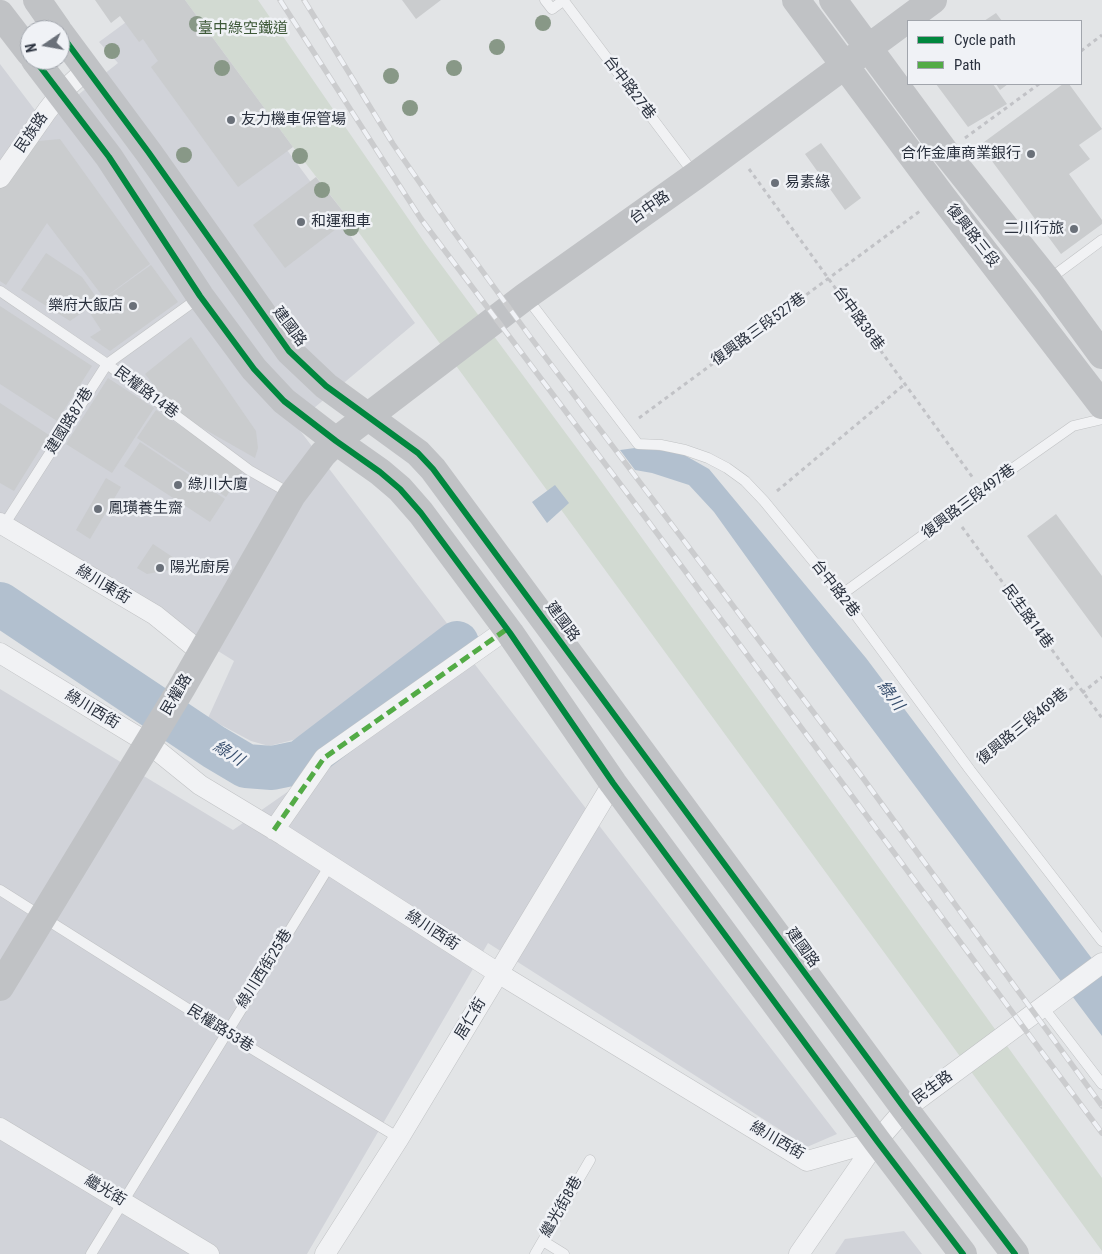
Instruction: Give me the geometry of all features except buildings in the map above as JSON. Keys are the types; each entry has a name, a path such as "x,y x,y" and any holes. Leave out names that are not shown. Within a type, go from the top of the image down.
{"main road":[{"path":"37,0 51,20"},
{"name":"復興路三段","path":"796,0 941,195 1102,405"},
{"name":"復興路三段","path":"832,0 945,152 1048,281 1102,355"},
{"name":"台中路","path":"368,416 526,296 734,148 843,65 933,0"},
{"name":"建國路","path":"70,46 149,153 289,351 326,386 418,453 433,469 1015,1254"},
{"path":"43,70 109,157 200,296 254,369 284,402 380,472 400,489 421,513 507,629 613,783 963,1254"},
{"name":"民權路","path":"0,986 181,689 292,495 336,441 368,416"}],"street":[{"name":"民族路","path":"0,178 61,93 88,69"},
{"name":"綠川東街","path":"2,524 154,615 202,653"},
{"path":"274,830 324,758 507,629"},
{"name":"綠川西街","path":"0,653 148,743 200,785 330,865 498,974 807,1161 878,1142"},
{"name":"居仁街","path":"325,1254 399,1138 613,783"},
{"name":"民生路","path":"799,1254 878,1142 905,1108 1102,963"},
{"name":"繼光街","path":"0,1128 209,1254"}],"lane":[{"path":"545,0 552,10 564,0"},
{"name":"台中路27巷","path":"564,0 695,176"},
{"path":"1048,281 1102,240"},
{"name":"民權路14巷","path":"0,292 106,364 249,470 292,495"},
{"name":"建國路87巷","path":"2,524 106,364 200,296"},
{"name":"台中路2巷","path":"526,296 638,444 661,445 685,450 708,458 727,468 745,481 764,501 841,595 970,770 1102,941"},
{"name":"復興路三段497巷","path":"841,595 982,490 1073,426 1102,419"},
{"name":"綠川西街25巷","path":"91,1254 330,865"},
{"name":"民權路53巷","path":"0,890 226,1033 399,1138"},
{"path":"1050,1001 1102,1084"},
{"name":"繼光街8巷","path":"535,1254 590,1160"},
{"path":"543,1241 564,1254"}],"path":[{"path":"1082,50 1102,35"},
{"path":"945,152 1002,113 1038,85"},
{"path":"764,501 905,384"}],"shaded area":[{"path":"156,0 176,0 415,323 295,424 449,626 319,728 293,740 269,746 251,741 208,718 234,661 0,514 0,64 44,122 118,63 99,42"},
{"path":"473,662 837,1134 807,1147 488,943 307,1254 0,1254 0,689 233,830"},
{"path":"904,1231 922,1254 835,1254 845,1239"}],"green space":[{"name":"臺中綠空鐵道","path":"185,0 258,0 425,243 593,470 1102,1178 1102,1251 349,219 293,147"}],"water":[{"path":"635,448 679,452 709,469 866,658 1102,972 1102,1036 811,647 714,512 689,485 652,473 635,470 620,450"},
{"path":"555,485 569,503 547,523 532,502"}],"waterway":[{"name":"綠川","path":"0,604 214,747 246,766 272,768 301,762 457,643"}],"railway":[{"path":"280,0 421,219 645,517 1102,1133"},
{"path":"304,0 393,144 451,228 531,338 860,774 1102,1106"}],"marked path":[{"path":"274,830 324,758 507,629"}],"cycle path":[{"path":"70,46 149,153 289,351 326,386 418,453 433,469 905,1109 1015,1254"},
{"path":"43,70 109,157 200,296 254,369 284,401 380,472 400,489 421,513 510,633 613,783 877,1141 963,1254"}],"place":[{"name":"友力機車保管場","path":"231,120"},
{"name":"合作金庫商業銀行","path":"1031,154"},
{"name":"易素緣","path":"775,183"},
{"name":"和運租車","path":"301,222"},
{"name":"二川行旅","path":"1074,229"},
{"name":"樂府大飯店","path":"133,306"},
{"name":"綠川大廈","path":"178,485"},
{"name":"鳳璜養生齋","path":"98,509"},
{"name":"陽光廚房","path":"160,568"}]}
